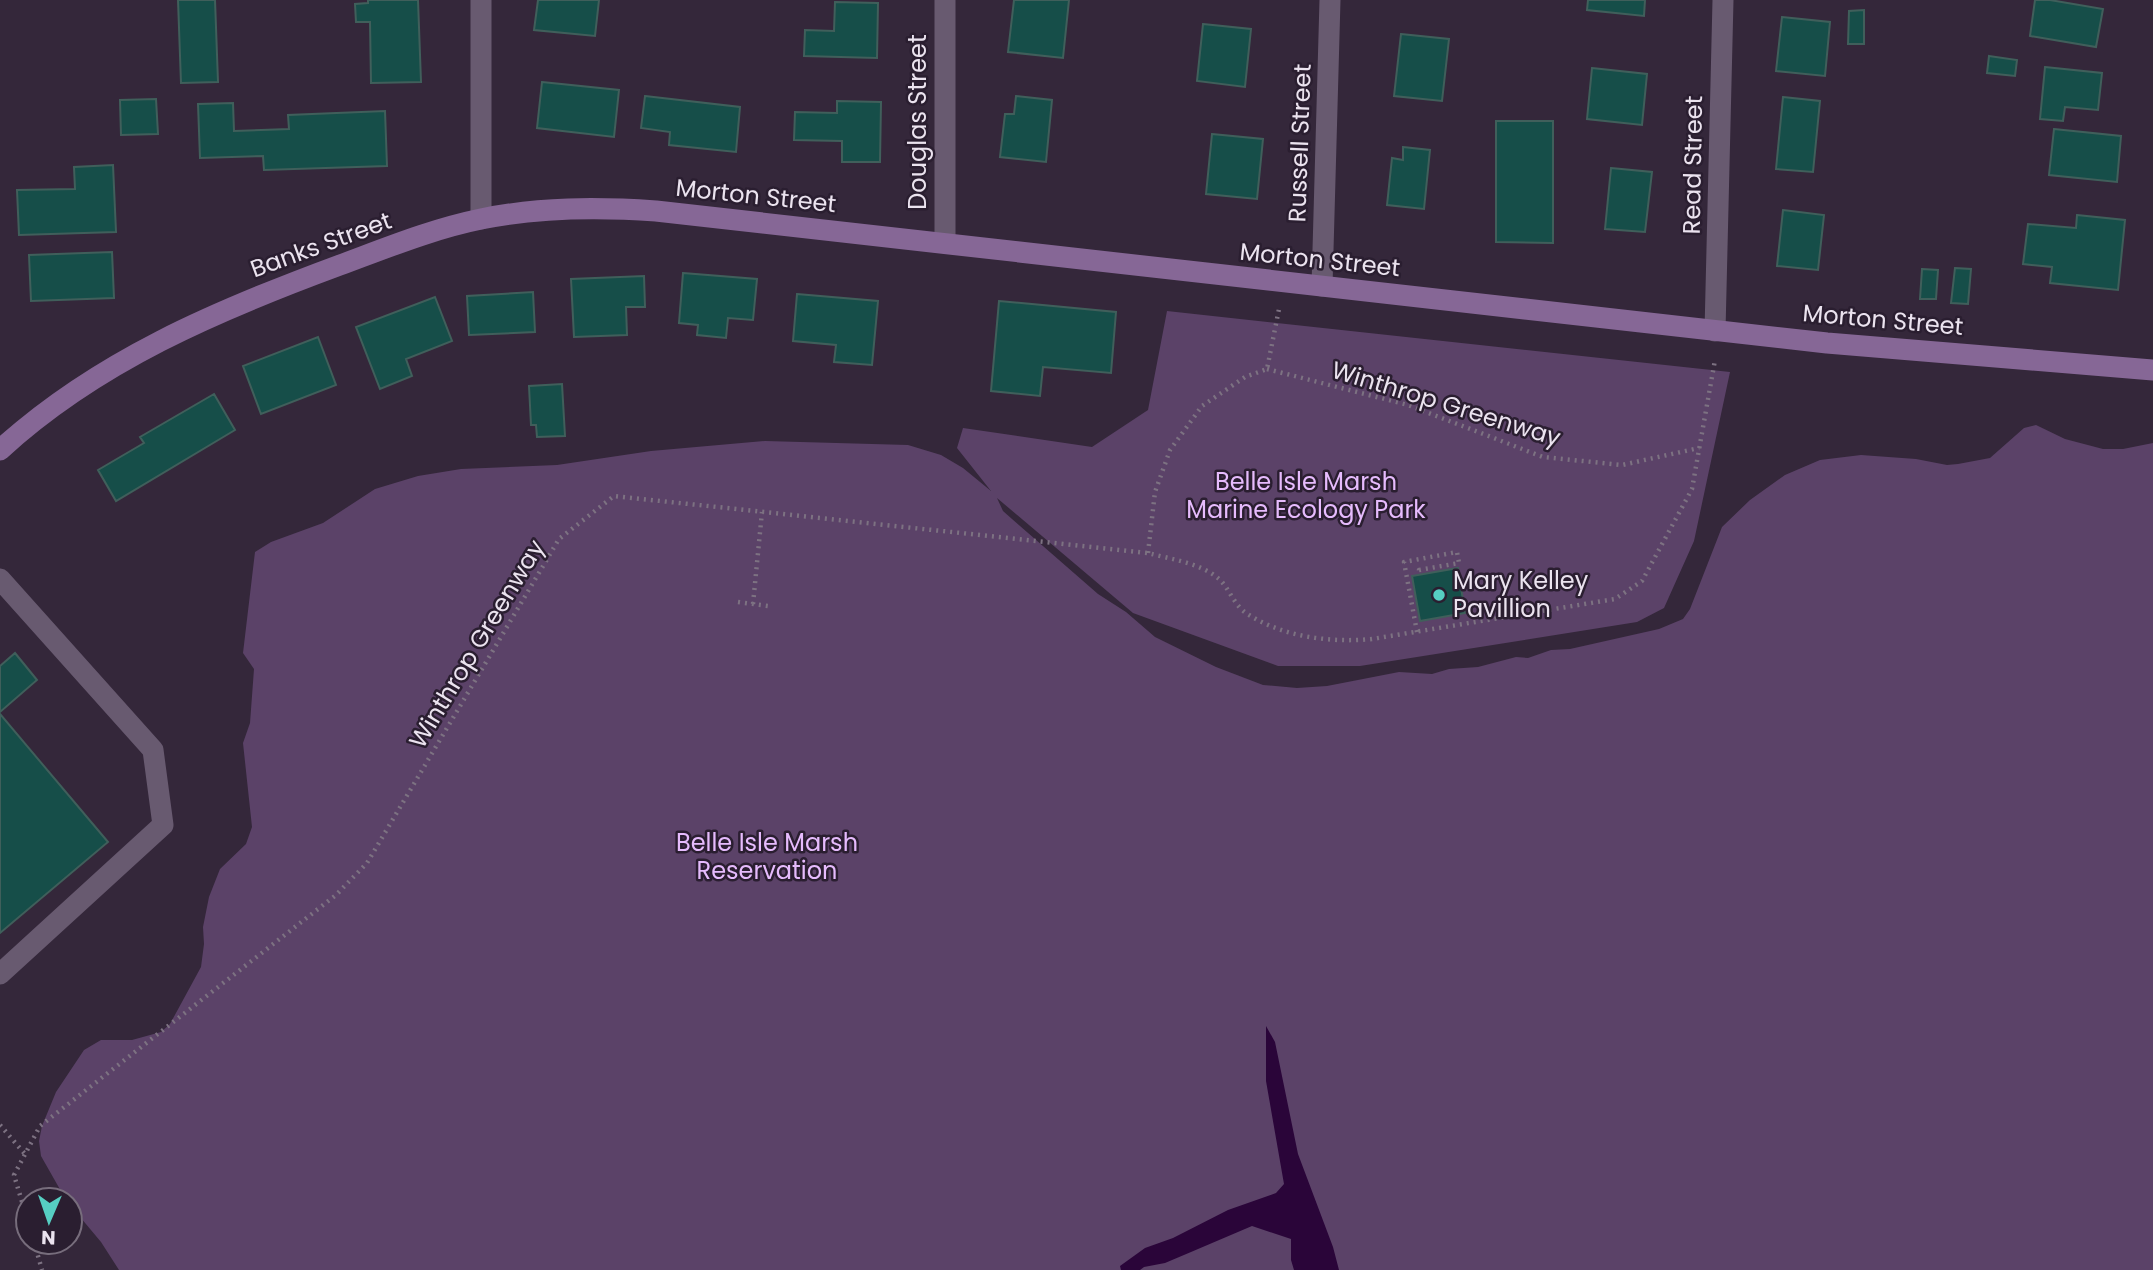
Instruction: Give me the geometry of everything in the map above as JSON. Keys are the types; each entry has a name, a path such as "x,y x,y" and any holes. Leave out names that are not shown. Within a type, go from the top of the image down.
{"street":[{"path":"481,0 481,219"},
{"name":"Douglas Street","path":"945,0 945,243"},
{"name":"Russell Street","path":"1322,286 1330,0"},
{"name":"Read Street","path":"1715,331 1723,0"},
{"name":"Morton Street","path":"481,219 545,210 602,208 656,211 1827,343 2153,370"},
{"name":"Banks Street","path":"1,447 117,364 194,324 259,295 418,236 481,219"},
{"path":"0,579 153,750 163,825 0,974"}],"path":[{"path":"1148,553 1155,492 1170,450 1202,405 1245,377 1267,369 1285,282"},
{"name":"Winthrop Greenway","path":"17,1186 14,1175 40,1126 336,895 367,863 559,539 614,496 1148,553 1197,566 1219,578 1244,612 1282,630 1312,638 1350,641 1417,632 1615,599 1642,582 1692,489 1714,365 1715,331"},
{"name":"Winthrop Greenway","path":"1267,369 1408,405 1543,457 1622,465 1699,448"},
{"path":"753,604 762,512"},
{"path":"1417,632 1404,562 1457,552 1459,563 1419,570 1420,575"},
{"path":"738,602 768,606"},
{"path":"0,1125 25,1154"}],"green space":[{"name":"Belle Isle Marsh Reservation","path":"1167,311 1730,372 1694,541 1664,608 1637,622 1360,666 1278,666 1133,613 997,498 1003,511 1012,519 1098,594 1126,612 1155,637 1216,667 1263,685 1297,688 1327,686 1399,672 1432,674 1449,669 1478,667 1659,629 1683,619 1690,609 1722,527 1750,500 1785,475 1820,460 1861,455 1958,464 1990,458 2024,428 2036,425 2065,439 2103,449 2123,449 2153,443 2153,1270 119,1270 84,1222 84,1186 58,1186 41,1156 39,1141 56,1092 84,1050 101,1040 132,1040 161,1032 170,1024 201,967 203,927 209,897 220,869 246,844 252,827 243,743 250,723 254,669 243,653 255,552 271,542 323,523 375,489 418,476 461,469 557,465 651,451 765,441 908,445 941,455 963,468 991,491 957,448 963,428 1092,447 1148,410"}],"shaded area":[{"path":"1266,1026 1275,1042 1298,1154 1339,1270 1294,1270 1291,1239 1252,1226 1165,1263 1140,1270 1121,1270 1120,1266 1145,1248 1173,1238 1228,1210 1276,1193 1284,1184 1266,1081"}],"building":[{"path":"178,0 215,0 218,82 181,83"},
{"path":"368,0 418,0 421,82 371,83 370,22 356,22 355,4 368,3"},
{"path":"538,0 599,0 595,36 534,30"},
{"path":"1014,0 1069,0 1063,58 1008,52"},
{"path":"1588,0 1645,0 1644,16 1587,10"},
{"path":"2035,0 2103,9 2096,47 2030,36"},
{"path":"835,2 878,3 877,58 804,56 805,30 834,31"},
{"path":"1864,10 1864,44 1848,44 1849,11"},
{"path":"1782,17 1830,22 1825,76 1776,71"},
{"path":"1203,24 1251,29 1245,87 1197,81"},
{"path":"1401,34 1449,39 1442,101 1394,96"},
{"path":"1989,56 2017,60 2015,76 1987,73"},
{"path":"2045,67 2102,73 2098,110 2065,107 2063,121 2040,119"},
{"path":"1592,68 1647,74 1642,125 1587,119"},
{"path":"542,82 619,90 614,137 537,128"},
{"path":"645,96 740,107 736,152 669,145 670,132 641,128"},
{"path":"1016,96 1052,100 1046,162 1000,157 1005,114 1014,114"},
{"path":"1783,97 1820,101 1813,172 1776,169"},
{"path":"156,99 158,134 121,135 120,100"},
{"path":"837,101 881,102 880,162 842,162 842,141 794,140 795,112 837,113"},
{"path":"233,103 234,131 289,129 288,115 385,111 387,166 264,170 263,156 200,158 198,104"},
{"path":"1496,121 1553,121 1553,243 1496,242"},
{"path":"2054,129 2121,136 2117,182 2049,175"},
{"path":"1212,134 1263,139 1257,199 1206,194"},
{"path":"1403,147 1430,150 1424,209 1387,205 1392,158 1403,160"},
{"path":"113,165 116,232 19,235 17,190 75,189 74,167"},
{"path":"1611,168 1652,172 1645,232 1605,229"},
{"path":"1783,210 1824,215 1818,270 1777,266"},
{"path":"2077,215 2125,220 2118,290 2050,283 2052,267 2023,264 2028,224 2076,228"},
{"path":"112,252 114,298 31,301 29,255"},
{"path":"1955,268 1971,269 1968,304 1951,303"},
{"path":"1922,269 1938,270 1936,299 1920,299"},
{"path":"683,273 757,279 753,320 728,318 726,338 697,335 698,325 679,323"},
{"path":"644,276 645,307 626,307 627,335 574,337 571,279"},
{"path":"533,292 535,332 469,335 467,296"},
{"path":"797,294 878,301 872,365 834,362 836,345 793,341"},
{"path":"435,297 452,341 406,359 412,376 380,389 356,327"},
{"path":"999,301 1116,312 1111,373 1043,367 1040,396 991,391"},
{"path":"318,337 336,385 261,414 243,366"},
{"path":"562,384 565,436 537,437 536,425 531,425 529,386"},
{"path":"214,394 235,430 116,501 98,470 144,443 140,437"},
{"name":"Mary Kelley Pavillion","path":"1458,568 1465,613 1420,621 1412,576"},
{"path":"15,653 37,680 0,712 0,666"},
{"path":"0,714 108,842 0,933"}],"place":[{"name":"Mary Kelley Pavillion","path":"1439,595"}],"park label":[{"name":"Belle Isle Marsh Marine Ecology Park","path":"1306,496"}]}
